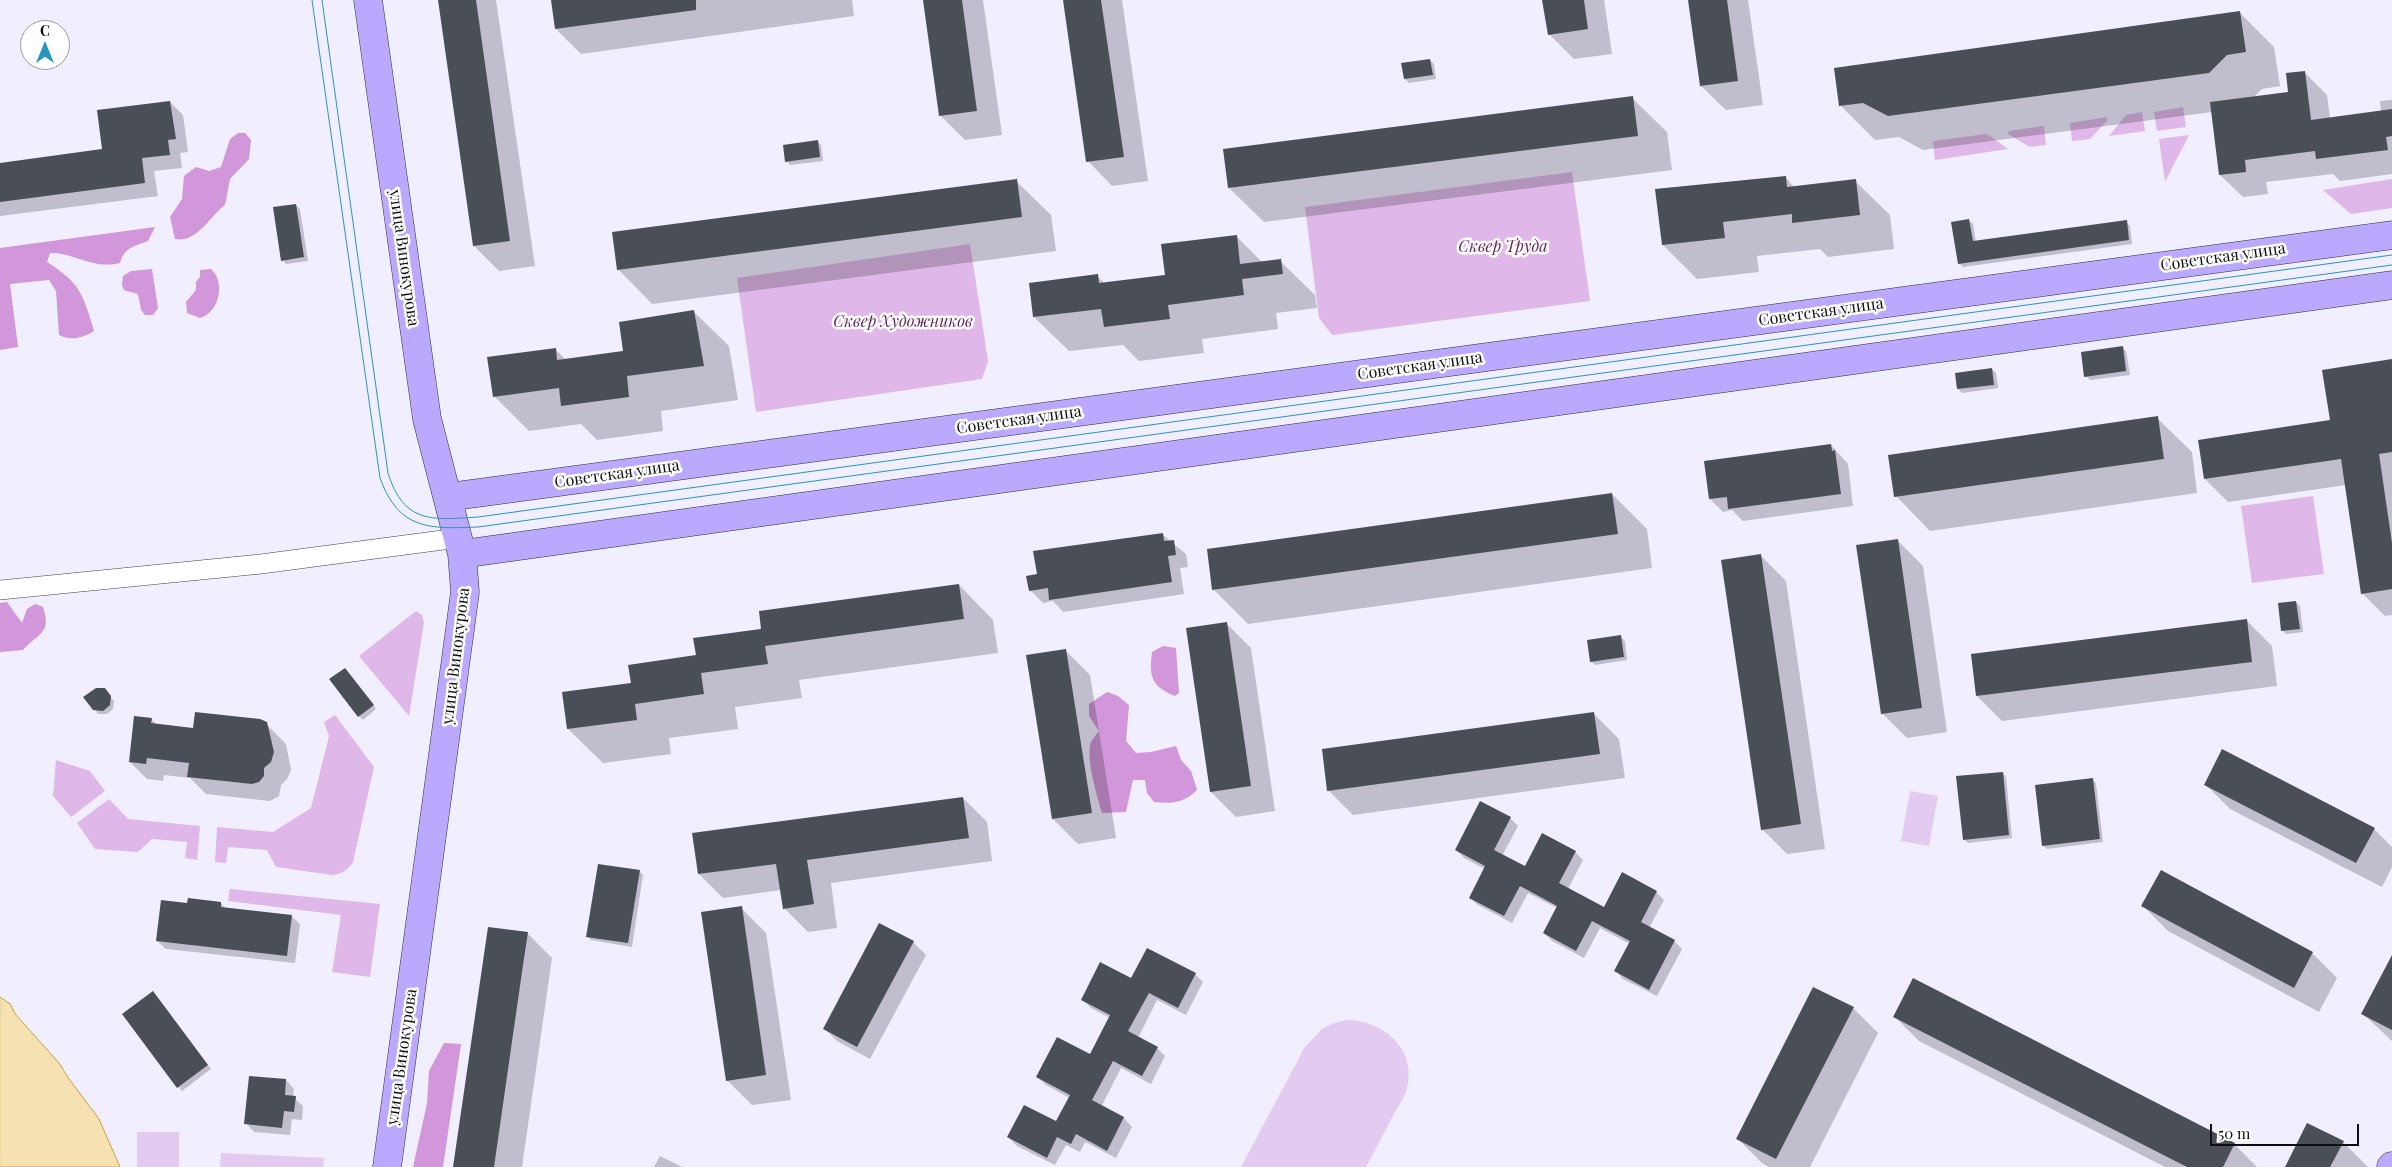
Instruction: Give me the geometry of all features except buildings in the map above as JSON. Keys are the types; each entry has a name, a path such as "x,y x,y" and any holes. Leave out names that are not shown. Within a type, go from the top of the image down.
{"main road":[{"name":"улица Винокурова","path":"368,0 426,419 460,546 465,592 387,1167"},
{"name":"Советская улица","path":"448,497 2392,235"},
{"path":"460,546 2392,285"}],"street":[{"path":"0,590 460,546"}],"green space":[{"path":"2183,107 2186,127 2157,131 2154,112"},
{"path":"2142,112 2145,131 2109,136 2126,115"},
{"path":"2107,117 2107,121 2090,139 2072,141 2070,123"},
{"path":"2044,126 2046,145 2030,147 2008,134 2009,131"},
{"path":"1987,134 2008,149 1935,160 1933,141"},
{"path":"2189,135 2165,182 2159,139"},
{"name":"Сквер Труда","path":"1572,172 1590,301 1332,335 1319,318 1305,207"},
{"path":"2392,179 2392,208 2351,214 2323,190"},
{"name":"Сквер Художников","path":"970,244 988,361 982,379 756,412 737,278"},
{"path":"2313,496 2324,574 2252,583 2241,506"},
{"path":"416,611 422,615 424,622 409,716 359,656"},
{"path":"335,715 374,767 351,865 342,873 332,875 276,867 267,850 228,847 226,863 215,862 217,827 273,832 311,808 329,736 324,722"},
{"path":"56,760 90,771 105,791 71,817 53,796"},
{"path":"109,799 128,819 200,826 197,860 185,858 187,842 152,839 138,852 95,849 77,823"},
{"path":"230,889 380,904 370,977 332,972 341,915 228,901"}],"shaded area":[{"path":"238,133 245,133 251,140 249,159 230,179 225,205 196,233 183,239 175,239 170,217 182,199 184,176 196,167 209,171 221,167 230,139"},
{"path":"155,227 148,241 134,246 127,251 120,263 110,265 92,263 59,253 50,253 47,262 67,276 83,298 94,331 86,335 72,338 59,335 56,291 49,280 10,284 18,347 0,350 0,248"},
{"path":"152,269 158,308 153,315 145,315 141,310 138,294 124,290 122,285 123,276 131,271"},
{"path":"211,269 218,281 218,296 212,310 200,318 187,313 186,302 196,290 196,282 200,277 200,270"},
{"path":"7,602 22,623 27,609 35,604 43,607 45,628 23,650 0,652 0,603"},
{"path":"1163,646 1176,648 1179,693 1175,696 1161,688 1153,680 1151,668 1152,652"},
{"path":"1107,692 1118,696 1129,705 1126,741 1136,753 1151,752 1176,746 1181,760 1191,771 1197,790 1187,798 1177,802 1154,802 1147,793 1145,780 1133,780 1126,812 1102,813 1093,779 1089,752 1091,743 1099,731 1089,716 1089,704"},
{"path":"1910,791 1938,796 1929,846 1901,841"},
{"path":"0,997 10,1004 16,1015 59,1063 99,1119 120,1167 0,1167"},
{"path":"1348,1020 1375,1026 1386,1032 1403,1051 1408,1064 1409,1077 1406,1092 1366,1167 1241,1167 1305,1047 1322,1029 1334,1023"},
{"path":"444,1043 461,1044 443,1167 413,1167 427,1103 429,1071"},
{"path":"137,1132 179,1132 179,1167 137,1167"},
{"path":"221,1153 324,1158 323,1167 220,1167"}],"tram line":[{"path":"312,0 380,478 396,508 406,517 418,523 445,528 478,527 2392,265"},
{"path":"322,0 388,473 402,502 411,510 434,518 478,517 2392,255"}]}
